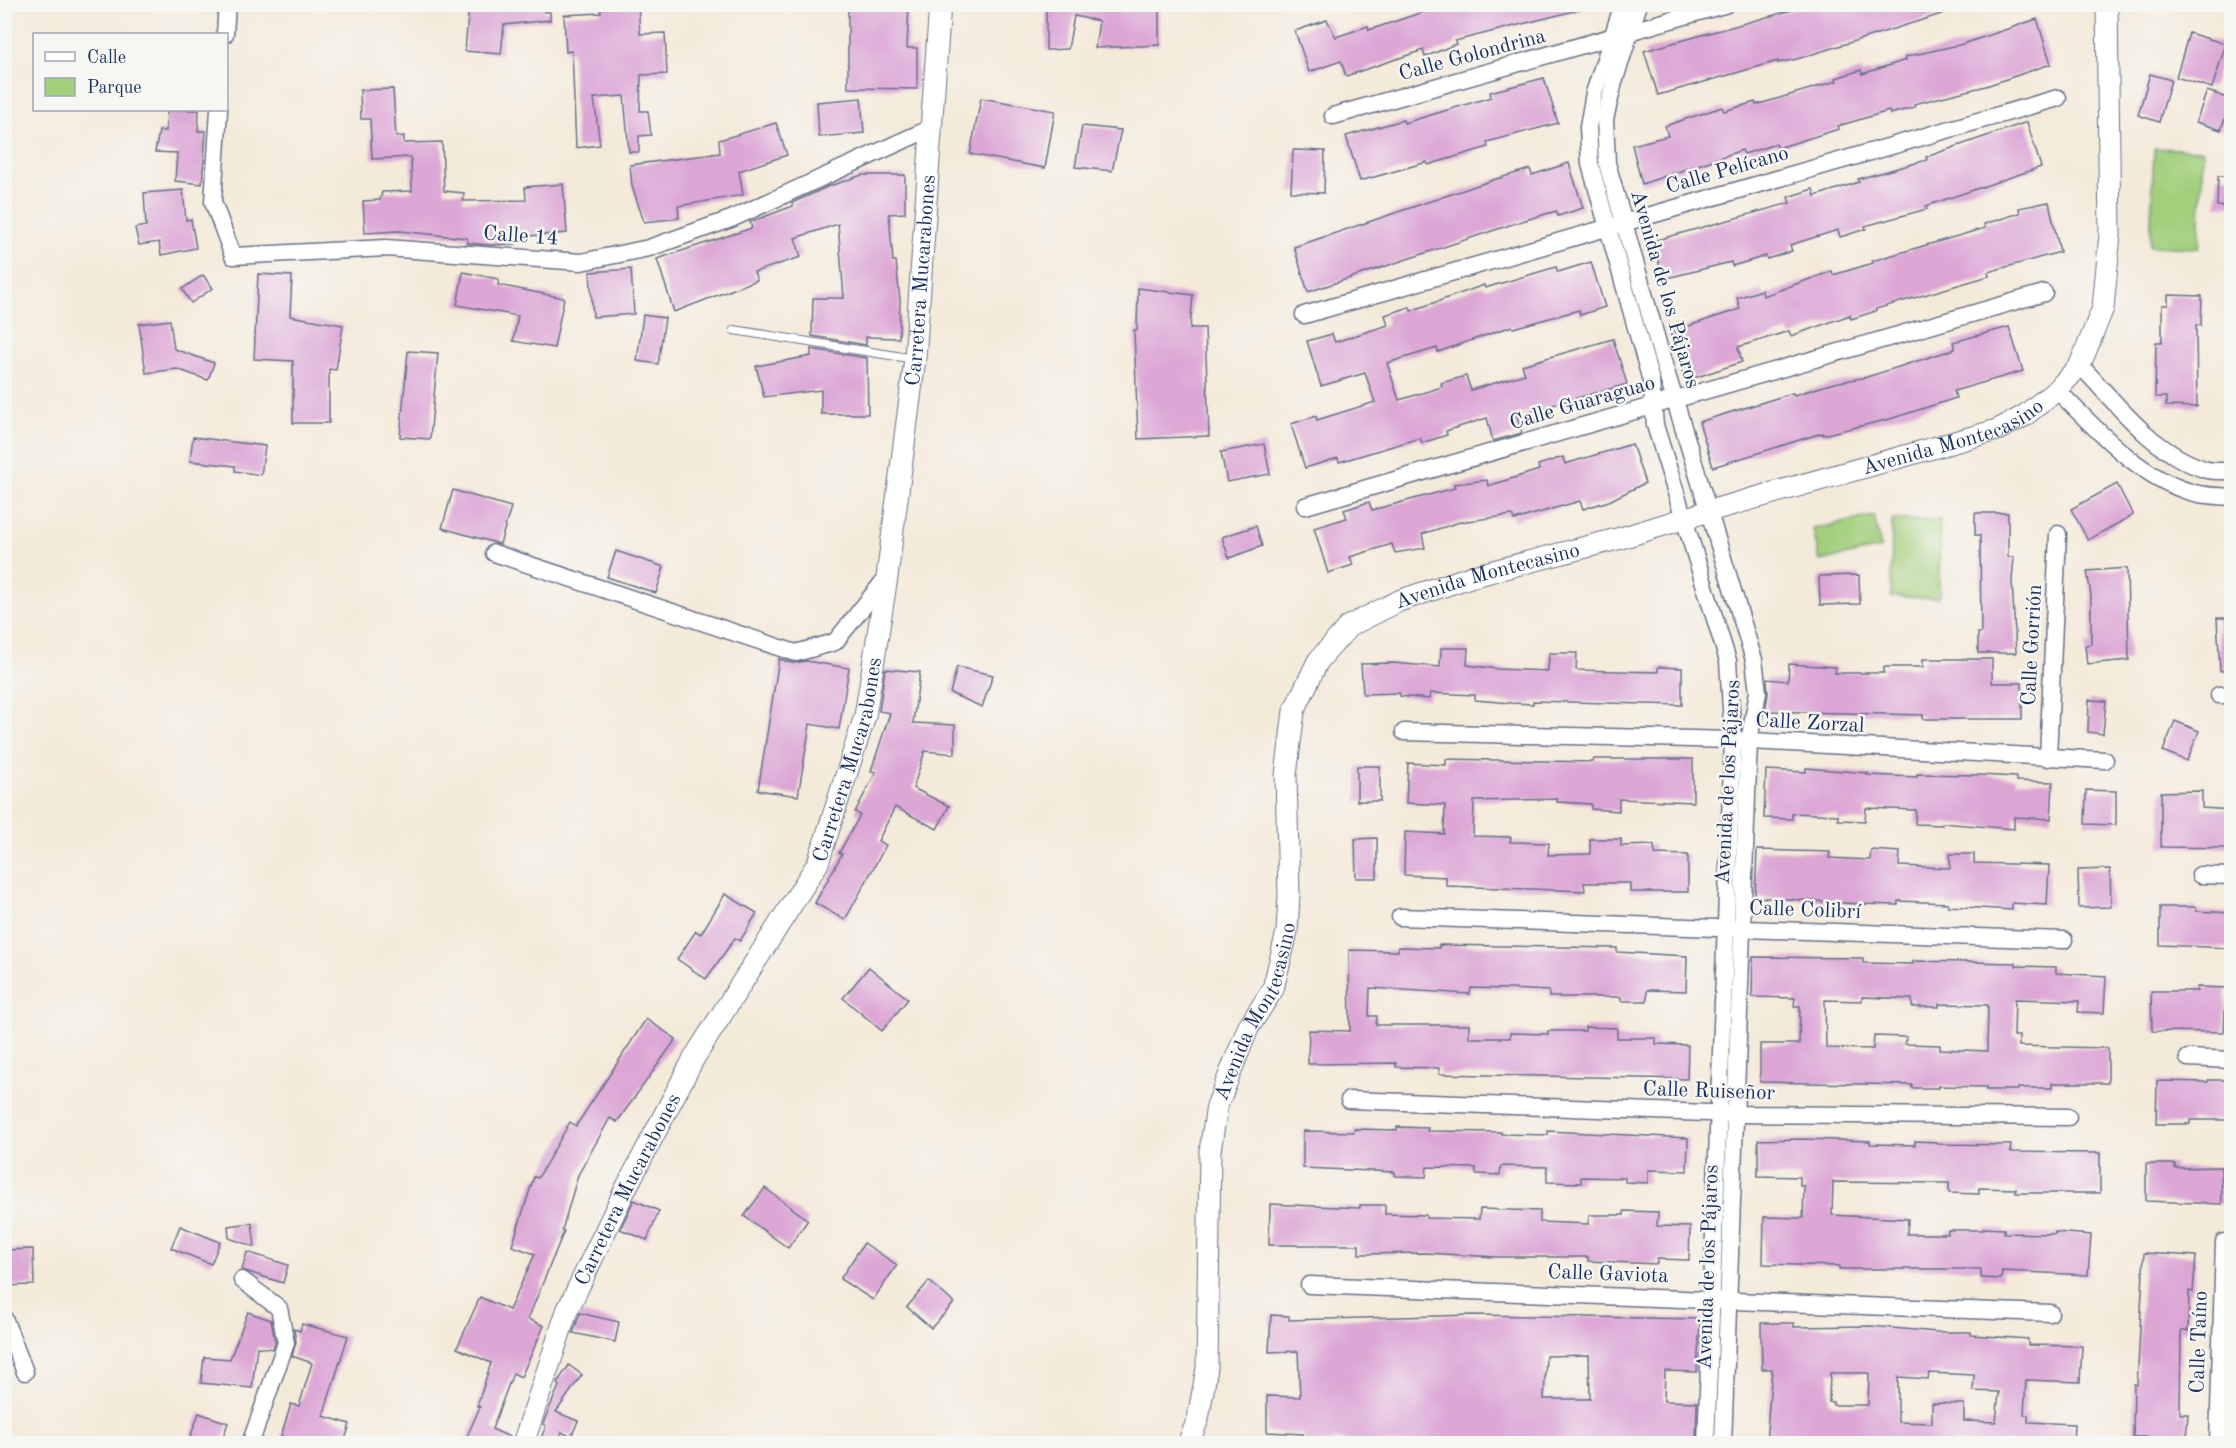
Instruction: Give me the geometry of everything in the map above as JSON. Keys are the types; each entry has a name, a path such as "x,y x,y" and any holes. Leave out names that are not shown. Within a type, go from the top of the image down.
{"street":[{"path":"225,33 227,4"},
{"name":"Carretera Mucarabones","path":"523,1443 567,1311 625,1190 694,1058 818,863 865,716 887,576 915,359 940,4"},
{"name":"Avenida de los Pájaros","path":"1623,4 1594,93 1588,127 1590,164 1651,381 1655,425 1728,661 1741,741 1720,1300 1723,1443"},
{"name":"Avenida de los Pájaros","path":"1639,4 1614,82 1605,119 1607,163 1674,399 1754,660 1758,692 1741,741"},
{"name":"Calle Golondrina","path":"1333,116 1612,39 1727,4"},
{"name":"Avenida Montecasino","path":"1188,1443 1198,1419 1207,1368 1210,1151 1217,1106 1248,1028 1273,989 1287,932 1289,895 1286,775 1294,711 1318,661 1349,626 1399,601 1470,577 1621,538 1998,430 2024,416 2057,390 2080,365 2103,308 2110,234 2108,4"},
{"name":"Calle Pelícano","path":"1304,315 2058,98"},
{"name":"Calle 14","path":"219,111 213,202 233,256 386,248 581,262 649,248 731,219 931,128"},
{"name":"Calle Guaraguao","path":"1305,506 2044,293"},
{"path":"2080,365 2135,422 2167,450 2204,470 2232,471"},
{"path":"2057,390 2106,439 2160,480 2198,494 2232,497"},
{"name":"Calle Gorrión","path":"2048,758 2058,534"},
{"path":"494,552 796,652 835,642 887,576"},
{"name":"Calle Zorzal","path":"1404,732 1741,741 2105,760"},
{"path":"2200,875 2232,876"},
{"name":"Calle Colibrí","path":"1400,917 2064,940"},
{"path":"2188,1058 2232,1060"},
{"name":"Calle Ruiseñor","path":"1349,1100 1727,1114 2068,1118"},
{"name":"Calle Taíno","path":"2218,1443 2222,1242"},
{"path":"242,1280 279,1308 286,1343 250,1443"},
{"name":"Calle Gaviota","path":"1309,1285 2050,1313"},
{"name":"Avenida de los Pájaros","path":"1706,1443 1720,1300"},
{"path":"4,1318 25,1372"}],"lane":[{"path":"734,330 915,359"}],"green space":[{"path":"2154,148 2203,150 2199,248 2150,246"},
{"path":"1874,516 1881,548 1820,561 1813,529"},
{"path":"1892,520 1940,520 1939,598 1891,597"}],"building":[{"path":"509,4 543,4 544,12 550,12 550,20 504,25 501,54 465,51 469,5 510,9"},
{"path":"600,4 638,4 640,34 665,33 667,74 641,75 640,111 648,111 651,135 639,136 639,152 629,152 624,96 594,98 600,145 576,148 572,51 566,52 564,15 601,13"},
{"path":"848,4 909,4 907,48 917,48 917,89 848,88"},
{"path":"1103,4 1159,4 1159,45 1095,48 1099,21 1074,16 1068,49 1046,50 1046,8"},
{"path":"1465,4 1501,9 1501,4 1581,4 1582,9 1455,41 1456,44 1425,57 1423,50 1346,76 1341,61 1309,72 1295,31 1327,20 1336,37 1368,26 1369,30 1444,5 1445,9"},
{"path":"1814,4 1961,4 1961,8 1797,59 1778,63 1778,61 1658,95 1644,51"},
{"path":"2037,19 2051,64 1986,86 1914,104 1915,107 1890,114 1889,111 1838,126 1839,129 1778,148 1776,144 1744,154 1742,150 1642,184 1632,145 1668,136 1665,126 1722,107 1724,111 1755,102 1756,105 1837,81 1836,78 1861,70 1862,74 1906,60 1905,57 1963,44"},
{"path":"2189,33 2226,44 2212,88 2176,77"},
{"path":"2150,74 2171,80 2159,122 2138,115"},
{"path":"1544,78 1558,123 1487,142 1488,147 1428,165 1427,162 1360,181 1346,136 1403,120 1404,123 1491,97 1490,92"},
{"path":"393,89 396,137 404,136 404,143 442,142 444,191 464,193 463,201 526,200 525,187 563,184 567,233 515,237 515,244 489,245 468,243 467,238 399,231 365,233 363,201 380,200 382,192 412,191 411,157 372,159 370,119 361,119 360,90"},
{"path":"2207,91 2231,99 2221,130 2196,122"},
{"path":"861,98 864,133 819,137 817,102"},
{"path":"981,98 1055,111 1045,168 970,154"},
{"path":"167,111 199,111 198,131 206,131 202,184 175,181 177,153 155,152 159,131 166,131"},
{"path":"2027,122 2041,167 1926,206 1927,209 1865,226 1866,229 1840,237 1838,230 1790,245 1792,251 1767,259 1766,256 1732,266 1731,262 1663,279 1653,241 1790,203 1788,197 1813,189 1815,196 1859,182 1858,179 1927,160 1926,157"},
{"path":"776,123 787,155 739,171 743,195 678,206 679,218 644,222 632,186 630,165 720,153 719,140"},
{"path":"1082,126 1121,130 1112,171 1075,167"},
{"path":"1293,150 1325,151 1324,193 1291,192"},
{"path":"1569,163 1583,208 1558,216 1556,211 1519,222 1308,292 1294,247 1493,180 1530,169 1532,175"},
{"path":"862,175 905,175 905,213 889,214 893,261 896,261 900,300 899,338 866,337 866,345 812,336 813,298 844,298 838,224 795,238 801,257 754,272 757,280 674,312 657,259 752,228 750,222 793,206 792,203 827,187"},
{"path":"2218,176 2232,176 2232,206 2217,206"},
{"path":"183,190 186,220 191,219 196,248 161,255 159,242 139,245 135,228 146,226 144,193"},
{"path":"2049,202 2060,252 1988,272 1989,276 1876,309 1876,311 1851,319 1850,315 1791,336 1789,331 1738,347 1742,362 1685,381 1670,332 1740,309 1737,298 1762,290 1763,296 1832,271 1833,275 1873,263 1872,261 1985,228 1984,224 2020,213 2019,208"},
{"path":"1591,262 1605,307 1580,315 1579,310 1513,328 1512,326 1438,352 1437,348 1387,363 1399,400 1442,387 1441,383 1466,376 1471,390 1525,374 1522,365 1613,339 1627,384 1517,415 1522,433 1493,441 1487,418 1446,431 1447,435 1422,443 1420,438 1339,462 1338,458 1305,468 1291,424 1316,416 1317,420 1375,402 1365,373 1321,386 1307,341 1332,334 1335,342 1388,325 1385,315 1410,307 1411,311 1484,285 1485,288 1556,267 1558,272"},
{"path":"631,269 634,314 593,317 590,272"},
{"path":"463,272 499,279 498,285 564,298 554,348 513,341 518,316 457,305"},
{"path":"258,274 292,276 290,316 343,325 336,370 329,369 329,423 293,423 293,361 254,359"},
{"path":"203,275 213,288 191,303 182,289"},
{"path":"1138,288 1193,295 1190,328 1205,328 1209,436 1138,439 1134,330 1137,330"},
{"path":"2168,295 2202,296 2201,325 2196,325 2197,407 2166,406 2166,397 2155,397 2156,342 2162,342 2162,305 2168,305"},
{"path":"643,315 665,318 658,364 637,361"},
{"path":"170,320 174,349 214,363 208,380 177,369 146,373 139,324"},
{"path":"2009,327 2023,371 1954,391 1956,398 1890,419 1823,435 1822,433 1713,467 1699,422 1793,393 1794,395 1834,383 1867,377 1955,349 1953,342"},
{"path":"811,349 867,358 868,414 821,414 821,390 764,397 756,366 811,356"},
{"path":"408,351 438,353 430,439 400,437"},
{"path":"193,437 265,446 261,475 235,471 235,466 190,461"},
{"path":"1264,444 1270,474 1227,482 1221,452"},
{"path":"1632,444 1645,483 1609,501 1583,509 1580,501 1514,520 1512,515 1460,522 1422,534 1425,548 1395,553 1392,544 1350,557 1353,565 1328,573 1314,528 1347,518 1344,510 1369,502 1372,510 1455,488 1454,484 1487,480 1488,486 1539,470 1538,465 1563,457 1565,464"},
{"path":"2117,484 2133,515 2088,540 2071,509"},
{"path":"453,490 511,507 500,544 442,528"},
{"path":"1975,513 2008,513 2008,557 2014,557 2012,580 2016,653 1978,653 1978,633 1981,633 1980,535 1975,535"},
{"path":"1256,526 1262,546 1229,558 1222,537"},
{"path":"616,551 664,567 656,593 607,577"},
{"path":"2127,568 2129,660 2087,664 2085,645 2091,644 2091,596 2087,571"},
{"path":"1859,575 1860,604 1820,605 1819,576"},
{"path":"2217,618 2232,618 2232,670 2220,671"},
{"path":"1441,648 1468,648 1467,665 1498,669 1548,671 1549,653 1577,653 1576,670 1658,672 1658,667 1682,668 1682,705 1533,701 1533,704 1475,700 1475,695 1430,693 1429,699 1400,696 1400,693 1363,694 1361,664 1392,663 1440,667"},
{"path":"779,659 793,663 806,661 849,668 839,729 810,724 798,796 758,790"},
{"path":"1923,659 1992,659 1992,683 2022,683 2022,719 1923,719 1923,715 1765,711 1768,694 1767,679 1788,681 1789,664 1836,667 1835,673 1884,673 1884,667 1923,667"},
{"path":"957,667 993,675 982,707 950,693"},
{"path":"885,669 920,672 913,723 955,725 955,754 925,751 913,788 949,806 937,829 895,807 878,841 886,845 845,920 815,903 842,854 839,853 860,815 855,812 876,772 871,771 890,713 879,711"},
{"path":"2089,700 2106,701 2103,734 2088,732"},
{"path":"2175,721 2199,731 2187,761 2163,751"},
{"path":"1446,759 1593,762 1594,759 1693,759 1693,802 1619,799 1619,811 1591,809 1591,804 1557,802 1557,799 1474,801 1473,836 1511,837 1510,842 1549,843 1548,855 1590,854 1590,839 1621,839 1621,846 1654,845 1655,854 1688,855 1688,892 1630,892 1630,883 1584,883 1585,891 1446,886 1446,877 1404,875 1405,832 1444,834 1445,805 1406,803 1408,763 1446,765"},
{"path":"1357,766 1380,766 1380,801 1357,801"},
{"path":"1806,768 1868,773 1867,775 1917,777 1917,774 1979,775 2016,777 2016,781 2053,782 2051,819 2014,817 2014,829 1942,823 1942,825 1915,824 1916,810 1866,808 1865,821 1838,820 1838,815 1792,813 1792,819 1764,818 1766,770 1806,772"},
{"path":"2086,790 2116,791 2116,825 2085,824"},
{"path":"2202,791 2202,808 2232,810 2232,848 2161,847 2161,792"},
{"path":"1377,838 1377,878 1356,878 1355,839"},
{"path":"1757,850 1830,852 1829,858 1870,860 1871,850 1900,852 1899,866 1950,868 1950,854 1974,854 1974,863 2049,865 2047,905 2012,903 2012,910 1948,906 1948,903 1898,901 1898,905 1859,904 1755,897"},
{"path":"2110,869 2111,907 2079,908 2078,870"},
{"path":"725,894 757,913 740,941 735,938 706,979 677,959 696,931 701,934"},
{"path":"2160,907 2196,907 2196,911 2232,913 2230,948 2160,945"},
{"path":"1439,945 1617,948 1617,952 1687,956 1686,991 1647,990 1647,1001 1621,1001 1621,997 1549,997 1549,991 1510,989 1471,988 1470,994 1370,988 1369,1016 1377,1016 1376,1025 1469,1025 1469,1038 1510,1038 1510,1033 1548,1034 1548,1031 1585,1031 1585,1027 1617,1028 1617,1038 1656,1038 1656,1044 1688,1045 1687,1079 1439,1074 1439,1068 1396,1067 1396,1063 1308,1064 1309,1030 1350,1031 1349,950 1398,951 1398,947 1439,948"},
{"path":"1753,957 1863,958 1863,963 1913,964 1913,961 2016,963 2016,966 2056,967 2056,973 2106,976 2104,1013 2078,1012 2079,1001 2015,999 2014,1036 2019,1036 2019,1046 2108,1048 2108,1083 2052,1083 2052,1088 1986,1090 1986,1087 1912,1088 1912,1085 1760,1082 1760,1044 1799,1044 1800,1006 1794,1006 1795,998 1752,997","holes":["1862,997 1912,999 1912,1007 1939,1007 1939,1004 1988,1005 1987,1051 1940,1049 1940,1045 1905,1044 1906,1037 1874,1036 1873,1049 1826,1048 1825,1000 1862,1001"]},
{"path":"869,967 908,999 882,1031 843,998"},
{"path":"2197,987 2226,988 2224,1032 2152,1031 2151,991 2197,991"},
{"path":"646,1019 676,1039 617,1122 610,1118 578,1175 562,1230 564,1231 528,1319 544,1326 521,1377 513,1373 492,1429 512,1438 511,1443 464,1443 480,1407 477,1406 491,1363 457,1348 480,1297 509,1310 535,1254 512,1246 534,1177 538,1178 570,1122 576,1126"},
{"path":"2208,1080 2232,1080 2232,1120 2190,1120 2190,1124 2156,1124 2157,1081 2208,1082"},
{"path":"1397,1127 1428,1128 1427,1131 1501,1132 1501,1134 1548,1135 1548,1131 1688,1138 1687,1171 1648,1170 1648,1183 1625,1182 1625,1178 1581,1177 1581,1183 1547,1182 1547,1167 1501,1166 1500,1175 1476,1174 1476,1168 1427,1167 1426,1177 1395,1176 1395,1172 1303,1168 1303,1131 1354,1132 1354,1129 1397,1130"},
{"path":"1758,1140 1870,1141 1870,1144 1915,1145 1915,1141 1937,1142 1937,1144 2011,1145 2010,1152 2100,1153 2100,1193 2016,1193 2016,1189 1979,1188 1979,1194 1949,1193 1949,1183 1833,1182 1832,1215 1908,1219 1907,1234 1948,1234 1948,1230 1984,1230 1984,1228 2004,1229 2004,1233 2055,1234 2055,1232 2091,1235 2088,1275 2002,1271 2001,1279 1981,1278 1981,1269 1839,1269 1839,1266 1763,1264 1764,1217 1803,1218 1804,1186 1800,1186 1800,1177 1758,1176"},
{"path":"2146,1164 2175,1164 2175,1168 2221,1167 2222,1204 2146,1201"},
{"path":"765,1188 808,1220 788,1248 744,1216"},
{"path":"634,1200 659,1211 647,1240 620,1229"},
{"path":"1270,1204 1360,1208 1360,1205 1385,1205 1385,1214 1426,1215 1426,1218 1479,1219 1480,1209 1540,1211 1540,1222 1589,1224 1589,1215 1624,1215 1624,1211 1658,1212 1657,1226 1690,1227 1689,1260 1657,1259 1657,1264 1588,1261 1588,1257 1497,1257 1425,1253 1359,1254 1359,1245 1269,1245"},
{"path":"252,1223 255,1247 229,1238 228,1226"},
{"path":"180,1226 220,1242 211,1264 171,1248"},
{"path":"864,1243 897,1265 873,1300 840,1279"},
{"path":"33,1249 34,1285 4,1286 4,1250"},
{"path":"247,1252 288,1265 283,1283 242,1270"},
{"path":"2144,1253 2196,1256 2193,1292 2189,1291 2188,1331 2181,1331 2180,1414 2188,1414 2186,1443 2147,1443 2147,1437 2133,1437 2134,1384 2137,1385"},
{"path":"929,1281 954,1303 931,1328 907,1307"},
{"path":"248,1312 271,1320 275,1342 273,1349 257,1347 252,1388 201,1383 204,1357 230,1359"},
{"path":"580,1313 619,1322 615,1342 573,1333"},
{"path":"1271,1315 1289,1316 1289,1320 1473,1315 1700,1319 1697,1372 1665,1371 1664,1401 1697,1402 1696,1443 1363,1443 1363,1441 1333,1440 1333,1443 1305,1443 1303,1434 1267,1432 1267,1396 1300,1397 1298,1351 1269,1352","holes":["1589,1355 1590,1399 1544,1399 1546,1356"]},
{"path":"1761,1323 1794,1323 1794,1327 1870,1326 1937,1332 1971,1332 1971,1335 2028,1339 2028,1345 2082,1346 2080,1382 2026,1380 2024,1415 2028,1415 2028,1422 2074,1424 2073,1443 1766,1443 1772,1369 1762,1369","holes":["1830,1373 1869,1373 1868,1405 1833,1405 1833,1402 1829,1402","1929,1373 1974,1375 1973,1391 1999,1392 1996,1422 1964,1421 1964,1404 1932,1403 1932,1423 1898,1422 1898,1377 1928,1379"]},
{"path":"302,1324 348,1336 323,1416 350,1424 344,1443 279,1443 291,1404 299,1406 312,1363 292,1356 296,1342 294,1329 300,1331"},
{"path":"569,1365 582,1375 556,1412 578,1421 571,1437 562,1432 557,1443 539,1443 546,1426 543,1424 559,1386 557,1383"},
{"path":"199,1413 228,1423 221,1443 188,1443"}]}
